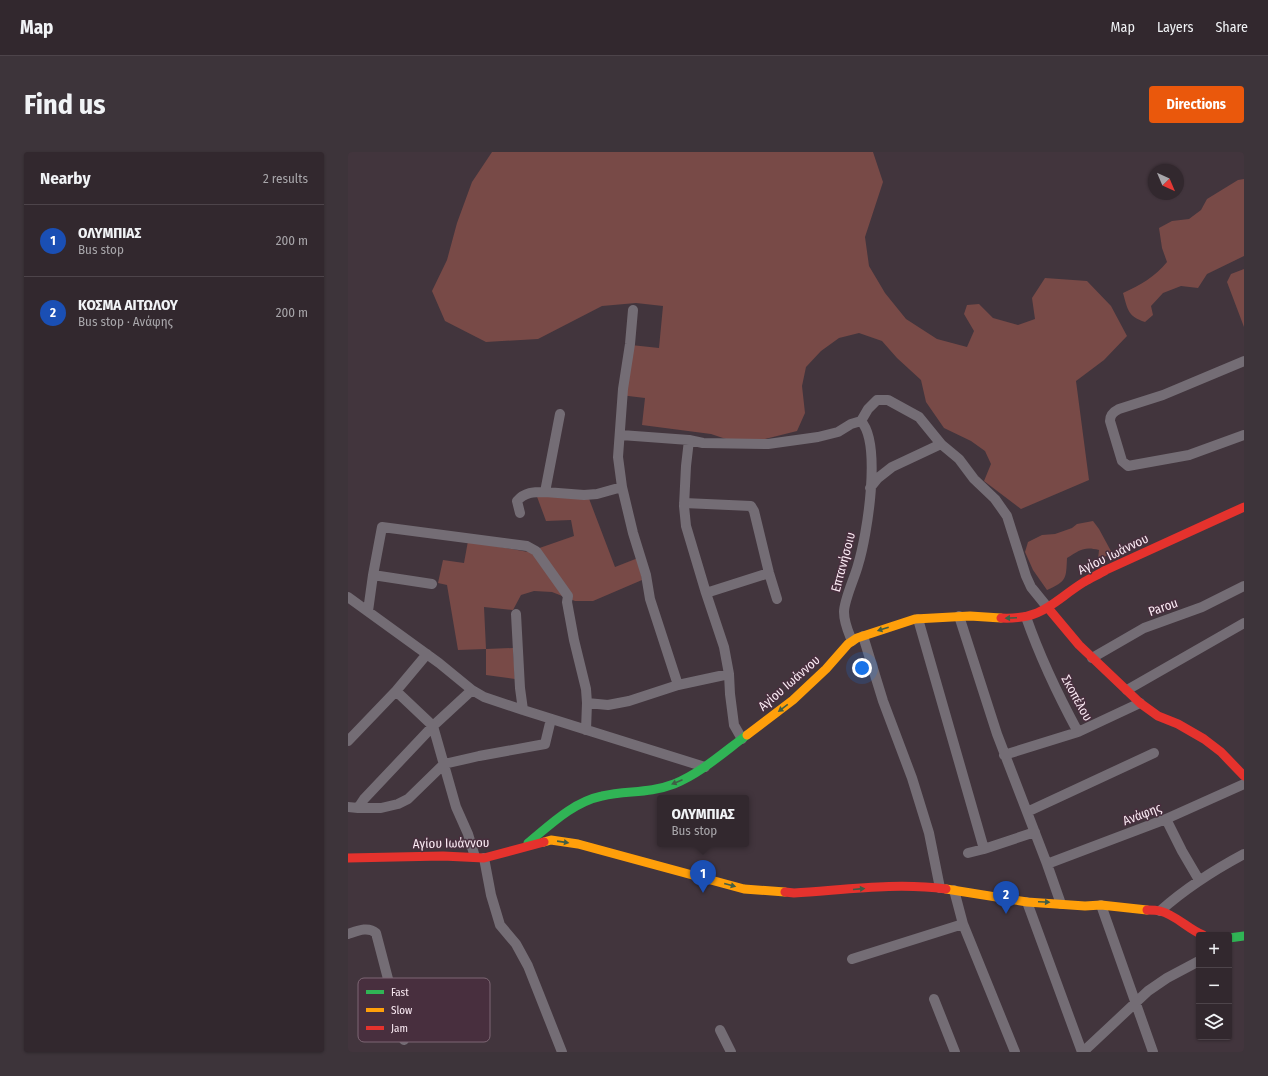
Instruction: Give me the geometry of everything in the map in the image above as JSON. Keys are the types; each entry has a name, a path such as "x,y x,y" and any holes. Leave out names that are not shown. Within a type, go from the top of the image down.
{"street":[{"path":"633,310 630,344 623,389 618,456 622,487 633,534 646,575 650,599 678,685"},
{"path":"1244,361 1163,396 1119,409 1112,413 1110,417 1122,461 1128,466 1189,455 1244,435"},
{"path":"620,435 689,440 703,443 747,445 790,442 838,432 851,424 861,421 868,409 877,400 888,400 919,417 941,444 959,459 974,479 995,499 1007,516 1026,576 1031,587 1079,645 1140,703 1158,716 1178,724 1204,739 1221,752 1244,776"},
{"path":"545,492 560,414"},
{"name":"Επτανήσοιυ","path":"852,641 846,629 844,610 859,564 870,506 870,443 865,426 861,421"},
{"path":"689,440 684,503 686,526 724,647 729,674 734,725 742,739"},
{"path":"870,488 878,478 892,467 941,444"},
{"path":"520,513 517,502 522,496 532,492 584,495 597,494 622,487"},
{"path":"684,503 751,506 756,517 769,573 777,599"},
{"name":"Αγίου Ιωάννου","path":"348,858 443,856 480,858 525,846 556,821 585,801 600,796 658,789 675,784 705,767 809,686 826,670 852,641 863,636 918,619 959,616 1008,618 1026,616 1048,608 1084,582 1106,570 1244,507"},
{"path":"368,611 382,527 532,547 560,583 568,596 567,602 574,640 583,674 588,703 586,730"},
{"path":"706,593 769,573"},
{"path":"373,576 432,584"},
{"name":"Parou","path":"1092,658 1144,628 1202,607 1244,586"},
{"path":"348,597 427,654 472,690 484,697 705,767"},
{"path":"516,614 520,688 523,710"},
{"path":"959,616 1004,755 1047,864 1061,904"},
{"name":"Σκοπέλου","path":"1026,616 1034,641 1059,697 1078,732 1140,703"},
{"path":"918,619 984,849"},
{"path":"1127,690 1244,623"},
{"path":"863,636 883,701 912,778 929,833 940,888"},
{"path":"348,741 396,691 427,654"},
{"path":"588,703 608,705 629,701 678,685 729,674"},
{"path":"353,808 364,799 433,726 472,690"},
{"path":"396,691 433,726 456,807 480,858 500,925 516,944 528,966 562,1052"},
{"path":"353,808 381,808 398,804 408,799 444,764 546,744 551,719"},
{"path":"1004,755 1078,732"},
{"path":"1027,812 1154,753"},
{"name":"Ανάφης","path":"1047,864 1166,819 1244,784"},
{"path":"1166,819 1199,880"},
{"path":"968,853 1034,832"},
{"path":"525,846 551,840 578,844 744,889 771,892 828,892 903,886 940,888 1027,902 1085,906 1101,905 1160,911 1197,932"},
{"path":"1160,911 1174,898 1199,880 1244,854"},
{"path":"954,890 963,924 1015,1052"},
{"path":"1027,902 1083,1052 1148,991 1167,978 1196,963"},
{"path":"1101,905 1153,1052"},
{"path":"852,959 963,924"},
{"path":"348,934 367,929 373,930 376,933 388,978"},
{"path":"1232,938 1244,936"},
{"path":"934,998 955,1052"},
{"path":"720,1030 731,1052"}],"shaded area":[{"path":"492,152 873,152 883,182 865,237 869,266 885,293 906,319 937,339 967,347 974,331 964,314 967,305 979,304 993,318 1018,325 1035,319 1032,298 1045,278 1087,281 1111,306 1127,336 1104,360 1076,381 1089,480 1021,509 984,481 991,464 985,451 971,441 944,428 926,402 921,380 897,358 882,341 859,333 839,338 821,351 806,367 802,386 805,413 797,431 761,440 729,440 711,434 642,425 645,398 620,395 631,345 659,348 663,306 636,303 602,306 538,339 486,342 445,321 432,291 447,260 457,223 472,182"},
{"path":"1244,179 1244,256 1207,274 1198,288 1181,286 1163,293 1151,306 1153,315 1145,322 1132,315 1128,309 1123,293 1147,280 1167,262 1162,248 1159,228 1172,221 1189,219 1201,210 1207,199 1238,180"},
{"path":"1244,269 1244,327 1227,282 1231,274"},
{"path":"536,494 588,496 615,567 638,558 642,580 593,601 575,601 552,592 534,591 521,595 513,610 484,607 486,649 458,650 447,585 438,583 443,560 464,563 468,541 528,552 574,536 571,520 546,521"},
{"path":"1093,521 1112,553 1098,560 1099,550 1090,548 1075,553 1067,558 1066,575 1062,581 1047,590 1033,570 1025,552 1028,542 1042,535 1055,534 1072,528 1077,524"},
{"path":"513,648 515,679 486,675 486,649"}],"traffic: fast":[{"path":"528,843 562,815 581,803 611,794 646,791 674,784 703,768 747,735"},
{"path":"1232,938 1244,936"}],"traffic: slow":[{"path":"747,735 793,700 826,669 848,644 857,638 915,619 970,616 1001,618"},
{"path":"544,842 551,840 578,844 744,889 785,892"},
{"path":"946,889 1027,902 1085,906 1101,905 1147,910"}],"traffic: jam":[{"path":"1001,618 1015,618 1037,613 1055,603 1084,582 1106,570 1244,507"},
{"path":"1048,608 1079,645 1140,703 1158,716 1178,724 1204,739 1221,752 1244,776"},
{"path":"348,858 443,856 484,858 544,842"},
{"path":"785,892 794,893 889,886 946,889"},
{"path":"1147,910 1166,913 1198,932"}],"place":[{"name":"ΟΛΥΜΠΙΑΣ","path":"703,893"},
{"name":"ΚΟΣΜΑ ΑΙΤΩΛΟΥ","path":"1006,914"}]}
